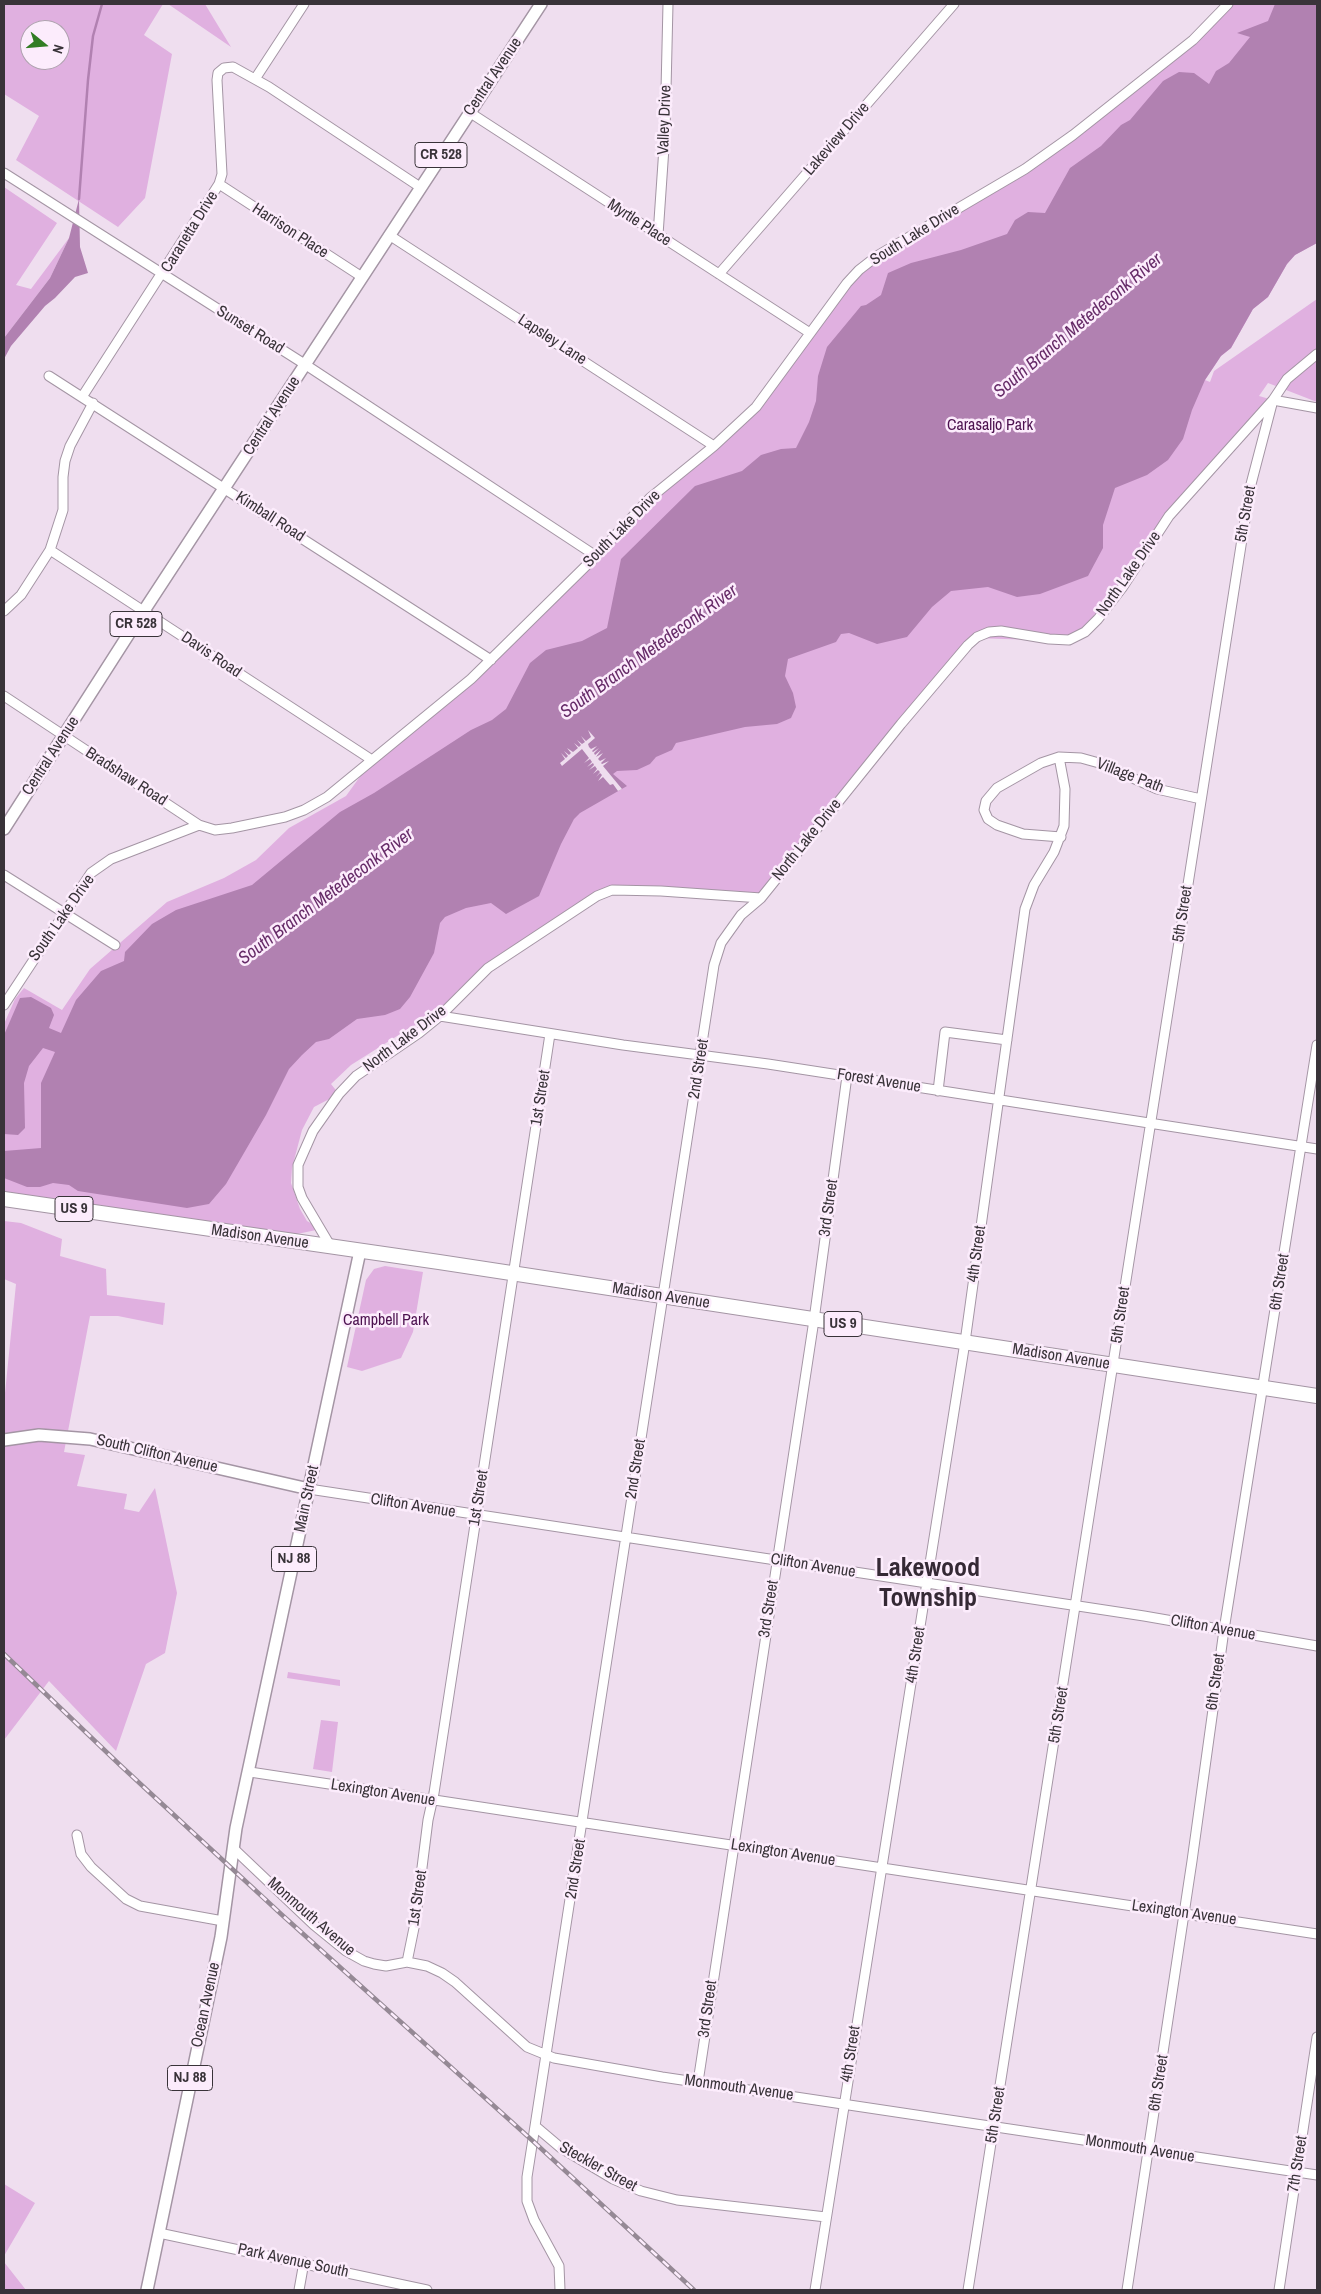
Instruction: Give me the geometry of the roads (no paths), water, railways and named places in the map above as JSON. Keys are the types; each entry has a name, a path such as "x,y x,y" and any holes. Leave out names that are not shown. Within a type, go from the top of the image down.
{"highway":[{"name":"Madison Avenue","path":"4,1199 514,1273 1317,1396"}],"main road":[{"name":"Central Avenue","path":"4,830 420,187 541,4"},
{"name":"Main Street","path":"230,1865 360,1251"},
{"name":"South Clifton Avenue","path":"4,1440 39,1436 90,1439 309,1489"},
{"name":"Ocean Avenue","path":"146,2290 223,1921 230,1865"}],"street":[{"path":"255,79 304,4"},
{"name":"Valley Drive","path":"658,235 665,133 668,4"},
{"name":"Lakeview Drive","path":"719,274 954,4"},
{"name":"South Lake Drive","path":"4,1005 63,912 91,873 111,859 198,825 215,830 285,817 304,810 327,797 471,679 596,556 650,498 714,446 756,407 847,283 878,256 1025,169 1073,135 1193,40 1228,4"},
{"name":"Caranetta Drive","path":"82,397 162,276 219,184 222,174 216,93 218,73 224,68 233,67 255,79 420,187"},
{"name":"Myrtle Place","path":"469,112 810,333"},
{"name":"Sunset Road","path":"4,173 162,276 306,365 596,556"},
{"name":"Harrison Place","path":"219,184 362,277"},
{"name":"Lapsley Lane","path":"389,235 714,446"},
{"name":"North Lake Drive","path":"332,1248 300,1192 297,1177 304,1150 325,1112 356,1076 419,1033 440,1016 488,968 598,896 612,890 661,891 760,898 901,724 977,637 989,632 1002,631 1049,639 1069,640 1085,632 1098,619 1122,588 1169,516 1274,400 1287,379 1317,354"},
{"name":"Kimball Road","path":"49,376 491,660"},
{"path":"1274,400 1317,408"},
{"name":"5th Street","path":"968,2290 1032,1891 1250,488 1274,400"},
{"path":"4,611 21,595 50,550 64,510 63,477 70,446 93,403"},
{"name":"Davis Road","path":"50,550 145,610 261,689 372,760"},
{"name":"Bradshaw Road","path":"4,696 198,825"},
{"path":"1059,756 1065,804 1064,826 1061,837"},
{"name":"Village Path","path":"1061,837 1023,834 997,825 988,819 984,810 986,801 997,788 1041,763 1059,756 1081,758 1100,763 1158,789 1201,799"},
{"name":"4th Street","path":"815,2290 964,1342 1025,909 1034,884 1061,837"},
{"path":"4,875 115,945"},
{"name":"2nd Street","path":"548,2056 714,965 721,943 741,915 760,898"},
{"name":"Forest Avenue","path":"440,1016 550,1034 847,1076 1317,1149"},
{"path":"938,1090 945,1032 1007,1040"},
{"name":"1st Street","path":"407,1962 415,1923 428,1820 433,1800 550,1034"},
{"name":"6th Street","path":"1127,2290 1184,1913 1224,1630 1317,1045"},
{"name":"3rd Street","path":"698,2082 732,1845 814,1320 847,1076"},
{"name":"Clifton Avenue","path":"309,1489 1075,1606 1317,1646"},
{"name":"Lexington Avenue","path":"250,1772 1317,1934"},
{"path":"77,1835 81,1854 91,1867 126,1899 140,1906 223,1921"},
{"name":"Monmouth Avenue","path":"233,1848 314,1925 346,1951 374,1964 386,1966 407,1962 427,1966 455,1982 527,2047 548,2056 698,2082 1317,2175"},
{"name":"7th Street","path":"1278,2290 1317,2037"},
{"path":"548,2056 527,2177 528,2201 534,2220 559,2266 560,2290"},
{"name":"Steckler Street","path":"535,2126 561,2148 613,2178 641,2191 678,2200 826,2217"},
{"name":"Park Avenue South","path":"159,2233 304,2262 425,2290"},
{"path":"299,2290 304,2262"}],"water":[{"name":"Carasaljo Park","path":"1275,4 1317,4 1317,243 1295,255 1287,264 1268,297 1253,309 1231,348 1221,356 1205,380 1192,410 1183,439 1168,460 1147,475 1115,488 1103,525 1103,548 1088,576 1040,594 1017,597 988,587 951,591 932,607 907,637 877,644 849,633 841,634 836,642 788,659 785,676 793,693 796,707 791,718 777,724 745,727 676,743 672,750 656,757 650,764 637,770 617,771 613,774 627,786 580,813 574,819 539,896 506,914 491,903 466,908 445,917 440,923 434,953 410,997 400,1009 385,1015 357,1019 329,1039 316,1042 302,1055 289,1069 266,1115 226,1184 209,1204 187,1208 78,1191 69,1185 53,1183 40,1187 27,1187 4,1178 4,1151 41,1148 41,1083 55,1052 43,1048 29,1066 24,1083 25,1128 18,1135 4,1134 4,1035 20,998 31,997 51,1008 54,1015 49,1028 61,1033 76,1000 101,971 124,961 125,952 152,924 176,910 252,885 340,812 374,793 471,730 492,720 506,709 530,663 546,650 582,641 607,628 621,559 695,486 742,471 761,455 781,449 796,448 809,422 816,401 818,376 827,347 861,306 866,305 881,295 888,273 911,263 961,250 1007,234 1015,220 1028,212 1045,213 1070,168 1101,146 1121,125 1130,120 1163,81 1179,72 1194,73 1209,84 1216,71 1229,63 1250,37 1237,33 1268,21"},
{"path":"79,199 80,247 88,273 75,277 45,306 11,346 4,359 4,338 50,278 69,238"}],"waterway":[{"path":"79,199 93,36 102,4"}],"railway":[{"path":"4,1654 120,1765 281,1914 534,2142 694,2290"}],"district":[{"name":"Lakewood Township","path":"928,1584"}],"water label":[{"name":"South Branch Metedeconk River","path":"1078,326"},
{"name":"South Branch Metedeconk River","path":"649,652"},
{"name":"South Branch Metedeconk River","path":"326,897"}],"park label":[{"name":"Campbell Park","path":"386,1321"}]}
